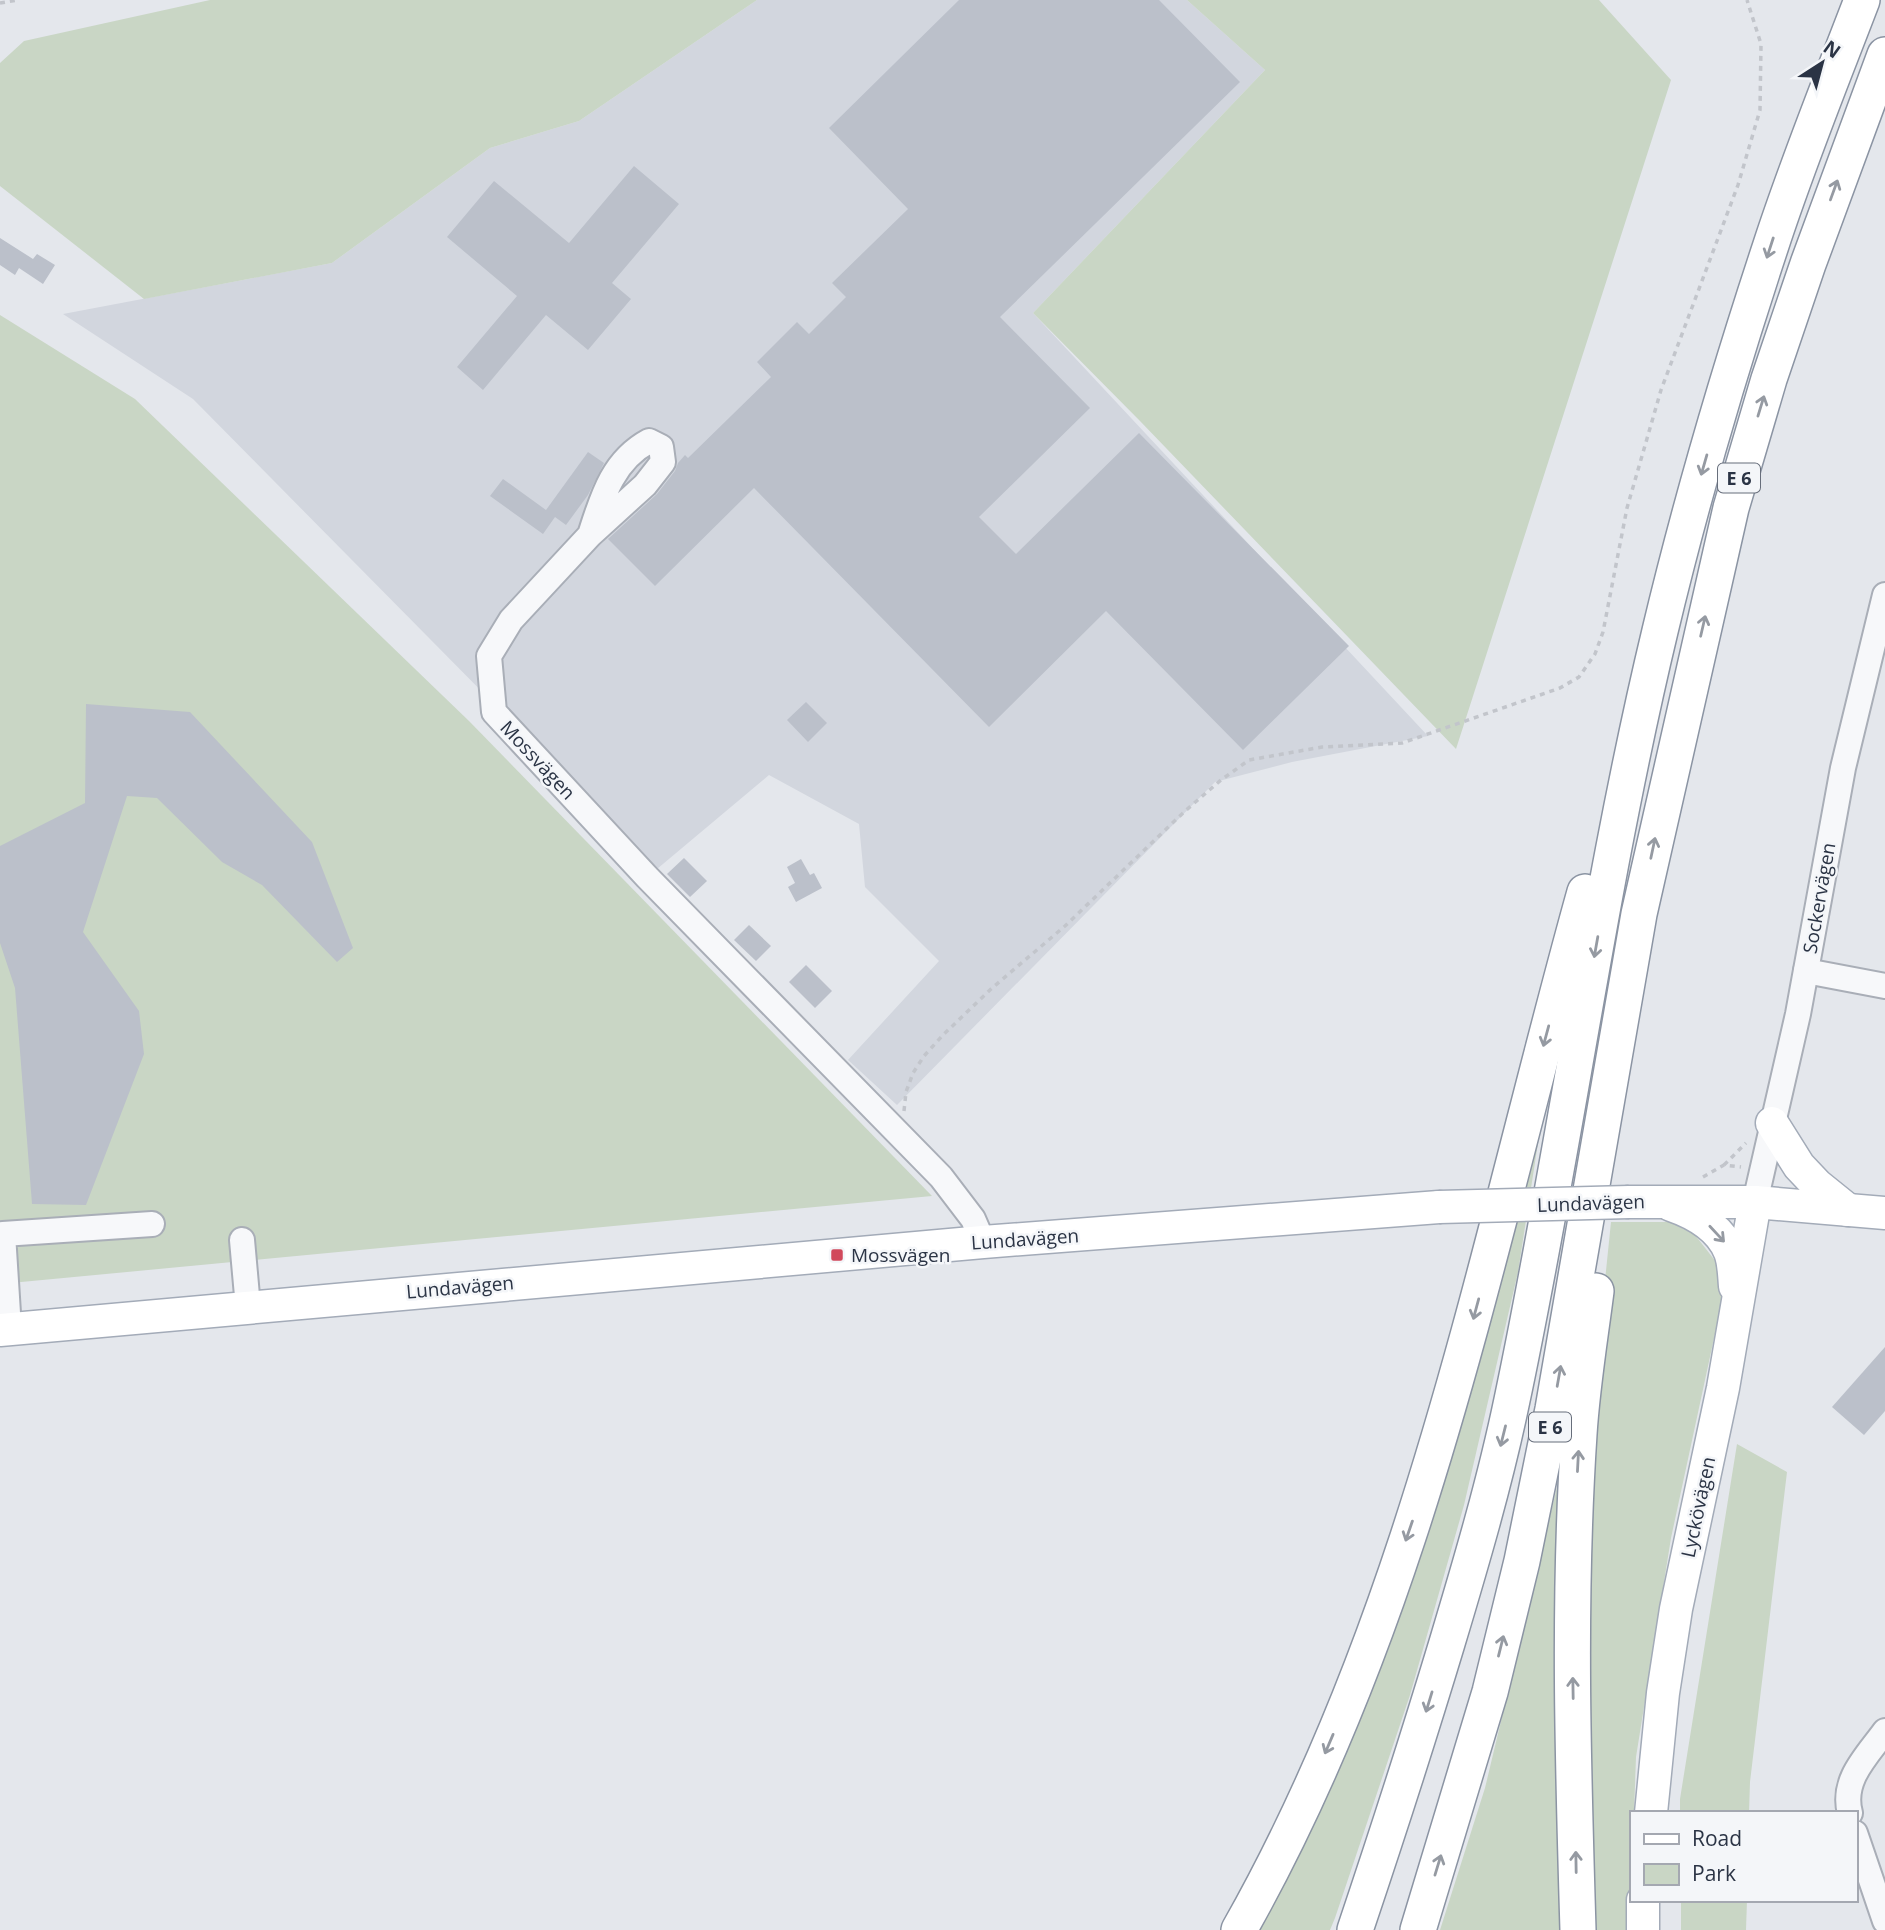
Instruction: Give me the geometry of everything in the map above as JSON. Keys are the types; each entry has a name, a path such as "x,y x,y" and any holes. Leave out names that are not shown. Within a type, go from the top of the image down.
{"highway":[{"name":"E 6","path":"1355,1930 1401,1795 1468,1571 1511,1405 1642,712 1691,509 1772,242 1862,0"},
{"name":"E 6","path":"1418,1930 1490,1692 1522,1561 1553,1409 1639,914 1731,508 1769,379 1803,277 1885,55"},
{"path":"1239,1930 1260,1894 1310,1790 1354,1684 1432,1467 1494,1243 1526,1108 1573,936 1601,836 1642,712"},
{"path":"1578,1930 1573,1680 1579,1431 1639,914"}],"main road":[{"path":"1772,1124 1799,1166 1817,1185 1848,1210"},
{"path":"1644,1201 1689,1211 1700,1217 1725,1242 1731,1254 1735,1284 1735,1320"},
{"name":"Lundavägen","path":"5,1329 983,1242 1438,1207 1644,1201 1755,1202 1885,1213"},
{"name":"Lyckövägen","path":"1651,1811 1663,1693 1676,1609 1723,1388 1755,1202"},
{"path":"1643,1902 1643,1930"}],"street":[{"name":"Mossvägen","path":"590,536 511,620 489,656 494,712 647,877 956,1194 973,1219 983,1242"},
{"name":"Sockervägen","path":"1755,1202 1806,971 1843,768 1885,595"},
{"path":"1806,971 1885,985"},
{"path":"5,1329 3,1234 152,1224"},
{"path":"242,1240 248,1307"},
{"path":"1850,1811 1847,1801 1849,1783 1885,1731"},
{"path":"1857,1839 1885,1921"}],"path":[{"path":"0,3 18,0"},
{"path":"912,1147 904,1112 906,1092 924,1056 991,989 1065,926 1185,811 1249,760 1322,747 1402,743 1560,688 1586,669 1603,632 1628,508 1661,390 1738,185 1760,110 1760,44 1747,0"}],"shaded area":[{"path":"757,0 1187,0 1265,70 1033,313 1428,736 1292,762 1215,782 897,1105 848,1060 939,961 865,887 859,824 769,775 657,869 193,399 63,314 332,263 490,148 579,121"}],"green space":[{"path":"210,0 757,0 579,121 490,148 332,263 144,299 0,186 0,63 24,41"},
{"path":"1187,0 1599,0 1671,80 1456,749 1033,313 1265,70"},
{"path":"0,315 135,399 469,721 932,1196 0,1284"},
{"path":"1552,1053 1518,1272 1464,1505 1410,1695 1335,1918 1330,1930 1255,1930 1389,1641 1462,1420"},
{"path":"1611,1222 1670,1222 1695,1235 1720,1267 1722,1301 1671,1538 1636,1757 1634,1811 1630,1811 1628,1930 1593,1930 1586,1597 1589,1437"},
{"path":"1737,1444 1787,1472 1750,1782 1749,1811 1680,1811"},
{"path":"1564,1458 1565,1930 1440,1930 1485,1788"},
{"path":"1681,1902 1747,1902 1746,1930 1681,1930"}],"building":[{"path":"959,0 1159,0 1240,82 1000,317 1090,408 979,517 1016,554 1139,433 1349,646 1243,750 1106,611 989,727 754,488 655,586 608,539 657,494 685,455 688,458 771,377 757,362 797,322 809,334 846,297 832,283 908,209 829,128"},
{"path":"634,166 679,204 612,283 631,299 588,350 546,315 483,390 457,367 517,296 447,237 494,181 569,243"},
{"path":"0,238 33,259 37,254 55,265 43,284 19,268 15,275 0,265"},
{"path":"588,452 604,463 588,495 566,525 555,517 543,534 490,496 503,479 546,510"},
{"path":"806,702 827,723 808,742 787,720"},
{"path":"86,704 190,712 312,842 353,948 337,962 262,885 222,862 157,798 127,796 83,932 139,1011 144,1054 86,1205 32,1204 15,988 0,943 0,846 85,803"},
{"path":"684,858 707,881 690,897 667,874"},
{"path":"801,859 810,875 814,873 822,888 796,902 788,887 795,883 787,867"},
{"path":"749,925 771,946 756,961 734,940"},
{"path":"806,965 832,991 815,1008 789,982"},
{"path":"1885,1347 1885,1411 1864,1435 1832,1407"}],"place":[{"name":"Mossvägen","path":"837,1255"}]}
